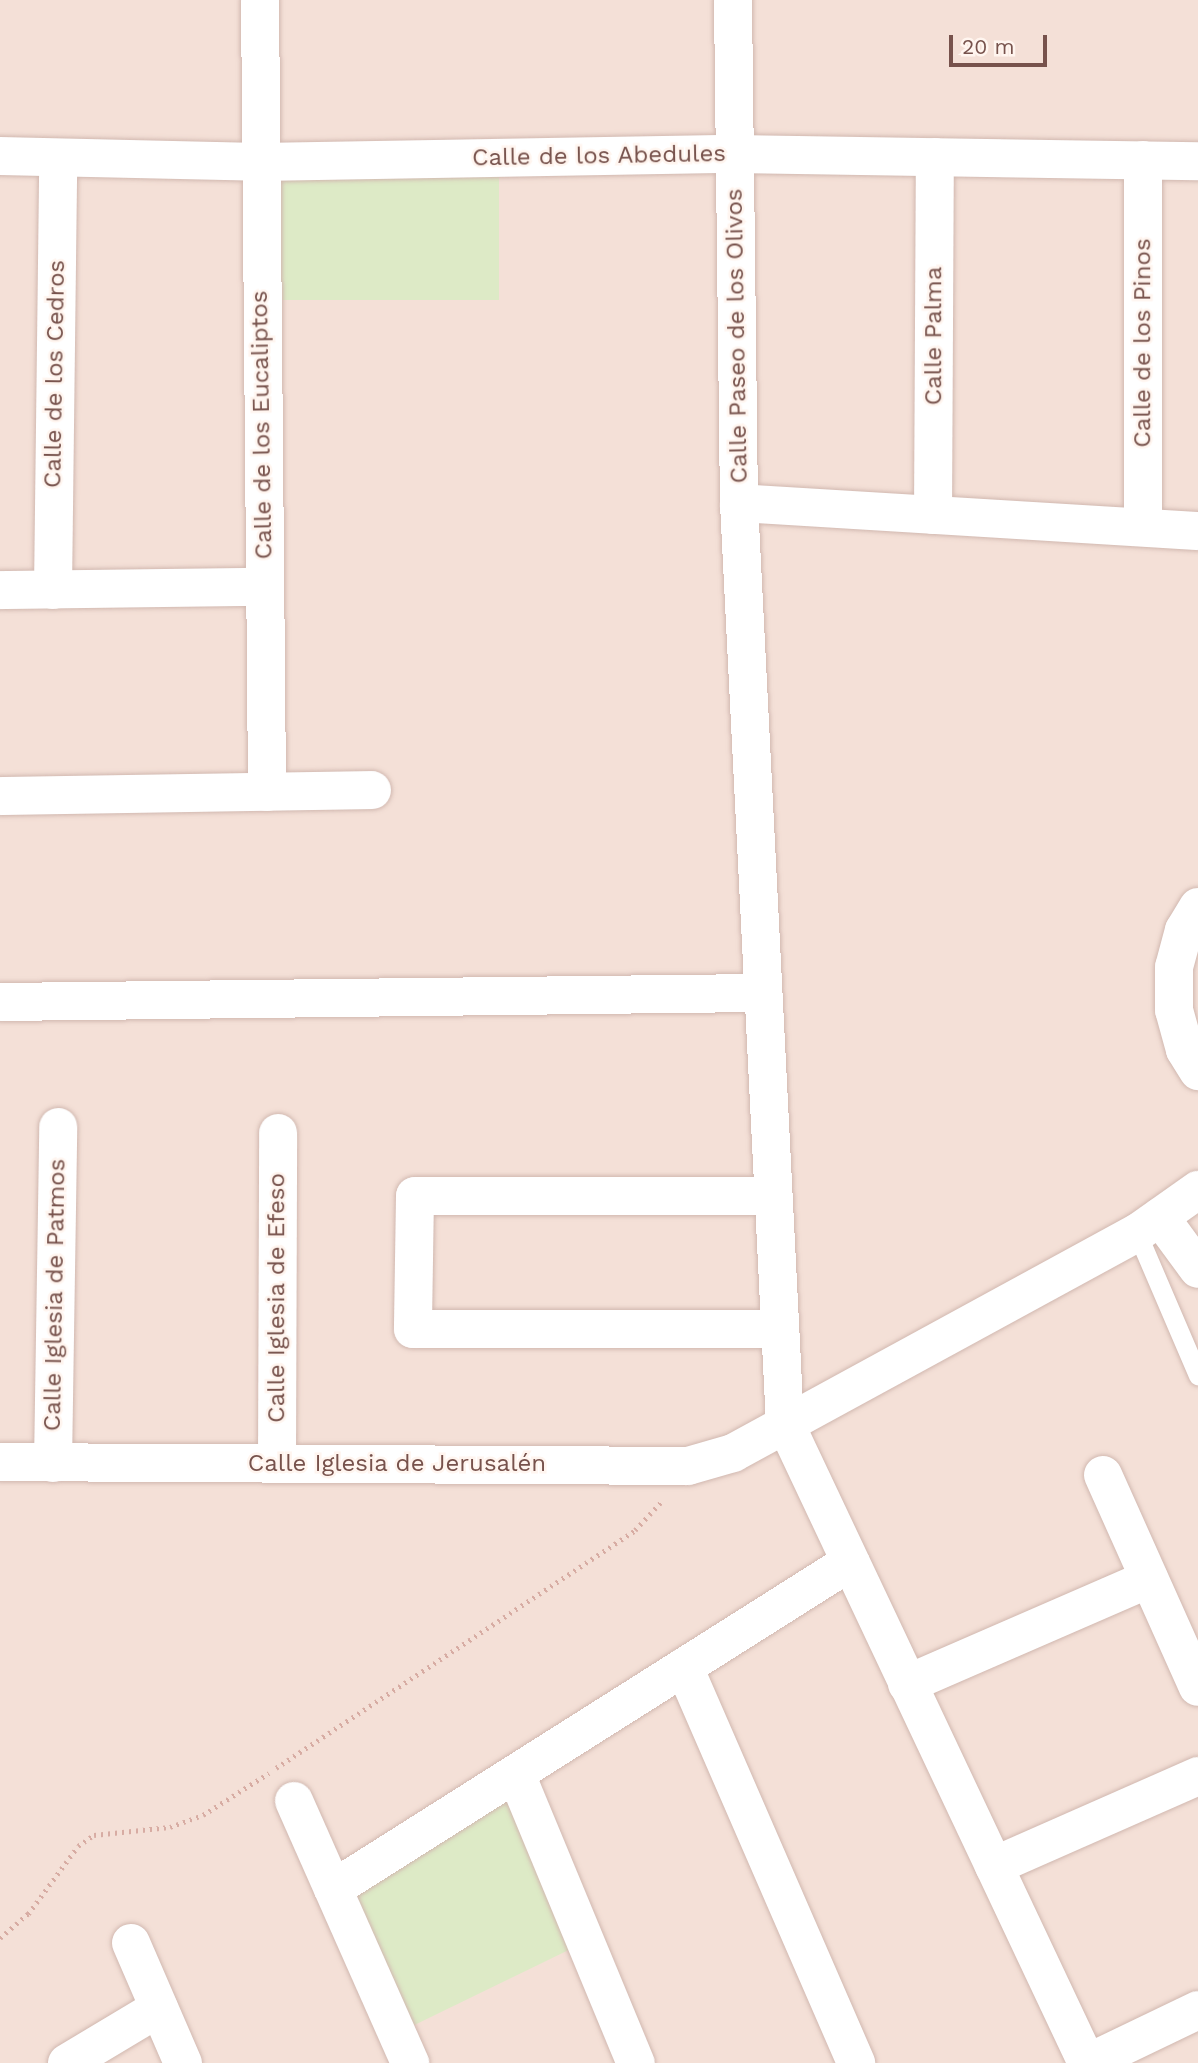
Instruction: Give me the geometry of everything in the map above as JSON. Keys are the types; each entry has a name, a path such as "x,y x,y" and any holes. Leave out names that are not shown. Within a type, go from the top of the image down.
{"street":[{"name":"Calle de los Eucaliptos","path":"0,590 263,587 260,0"},
{"name":"Calle Paseo de los Olivos","path":"733,0 739,503 785,1423"},
{"name":"Calle de los Abedules","path":"0,156 259,162 734,154 1198,161"},
{"name":"Calle Palma","path":"933,515 934,157"},
{"name":"Calle de los Cedros","path":"52,590 58,158"},
{"name":"Calle de los Pinos","path":"1143,160 1143,527"},
{"path":"739,503 1198,531"},
{"path":"263,587 267,792"},
{"path":"0,796 372,790"},
{"path":"1198,906 1181,942 1174,999 1185,1050 1198,1071"},
{"path":"0,1002 763,993"},
{"name":"Calle Iglesia de Patmos","path":"53,1463 58,1127"},
{"name":"Calle Iglesia de Efeso","path":"277,1463 278,1133"},
{"name":"Calle Iglesia de Jerusalén","path":"0,1462 688,1466 733,1453 1148,1225 1198,1190"},
{"path":"772,1196 415,1196 413,1329 780,1329"},
{"path":"1148,1225 1198,1269"},
{"path":"785,1423 1088,2063 1198,2010"},
{"path":"1102,1475 1198,1686"},
{"path":"333,1889 850,1562"},
{"path":"908,1684 1149,1579"},
{"path":"684,1667 856,2063"},
{"path":"516,1774 636,2063"},
{"path":"994,1866 1198,1776"},
{"path":"294,1801 410,2063"},
{"path":"131,1943 183,2063"},
{"path":"67,2063 159,2008"}],"lane":[{"path":"1148,1225 1198,1375"}],"path":[{"path":"0,1938 29,1914 78,1846 113,1830 170,1827 221,1804 635,1530 688,1466"}],"shaded area":[{"path":"0,0 1198,0 1198,2063 0,2063"}],"green space":[{"path":"259,160 499,160 499,300 259,300"},
{"path":"511,1784 581,1944 398,2033 337,1890"}]}
